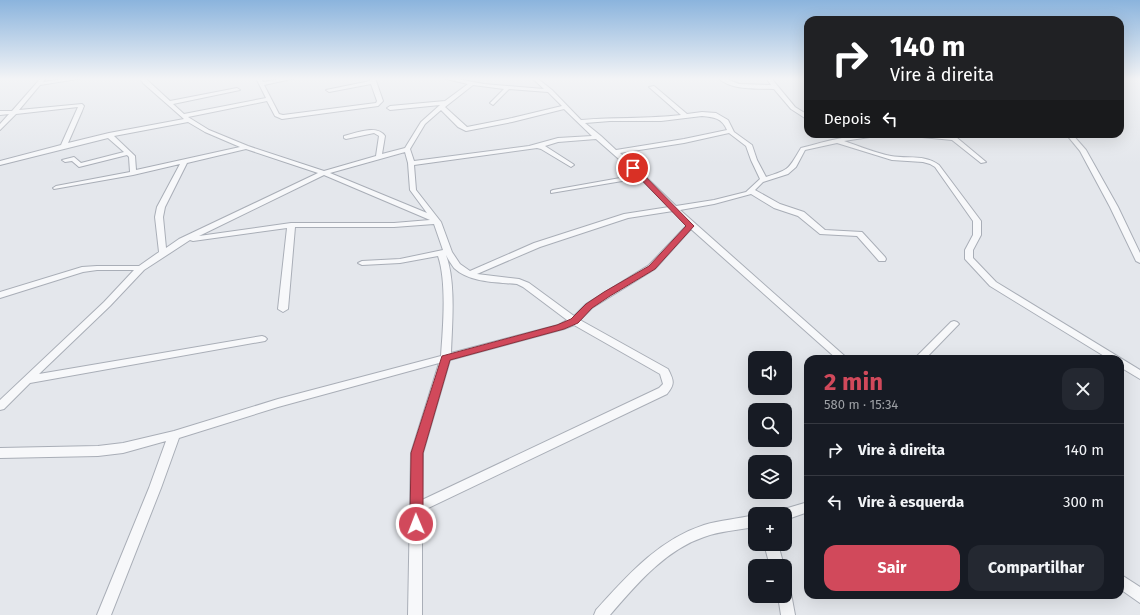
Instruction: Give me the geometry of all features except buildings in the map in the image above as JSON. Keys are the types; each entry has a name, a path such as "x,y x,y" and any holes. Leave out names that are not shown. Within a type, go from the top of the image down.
{"street":[{"path":"0,128 18,107"},
{"path":"0,113 13,113 66,107"},
{"path":"64,146 67,134 80,112 80,107"},
{"path":"174,107 186,118 207,131 246,147 275,155 324,173 436,221"},
{"path":"0,163 109,135 235,107"},
{"path":"272,107 277,115 282,116 361,107"},
{"path":"390,108 413,107"},
{"path":"0,406 106,304 141,268 163,252 182,241 324,173 407,149 422,123 442,107"},
{"path":"445,107 463,129 512,120 565,107 642,176 691,226 838,355"},
{"path":"675,107 686,116"},
{"path":"792,107 804,115"},
{"path":"580,122 610,119 661,119 702,114 716,115 726,121 730,131 749,145 754,160 764,180"},
{"path":"616,152 684,141 730,131"},
{"path":"346,137 374,132 380,134 382,136 379,156"},
{"path":"109,135 129,153 133,159 133,173"},
{"path":"411,162 479,155 537,146 558,140 599,137"},
{"path":"469,274 537,245 616,219 644,212 674,210 728,199 751,191 764,180 786,173 794,166 803,149 837,138 896,159 923,158 932,161 977,221 976,235 969,250 969,259 993,284 1109,355"},
{"path":"953,138 983,162"},
{"path":"1072,138 1083,150 1114,207 1140,261"},
{"path":"537,146 543,147 570,165"},
{"path":"56,188 184,162 246,147"},
{"path":"407,149 411,162 414,190 419,200 436,221 445,253 447,291 446,358 417,453 415,615"},
{"path":"65,160 74,159 79,165 129,153"},
{"path":"163,252 159,217 161,207 184,162"},
{"path":"553,192 642,176"},
{"path":"751,191 777,206 801,214 823,232 859,234 882,259"},
{"path":"182,241 291,225 386,225 436,221"},
{"path":"283,309 291,225"},
{"path":"0,453 98,451 123,448 174,435 278,403 560,327 574,321 589,306 652,267 691,226"},
{"path":"416,508 442,497 662,391 668,385 664,372 574,321 526,285 519,282 469,274 445,253"},
{"path":"362,263 400,261 445,253"},
{"path":"0,296 82,270 97,268 141,268"},
{"path":"923,355 954,324"},
{"path":"28,380 262,339"},
{"path":"1124,365 1140,375"},
{"path":"104,615 155,488 174,435"},
{"path":"792,512 804,508"},
{"path":"601,615 648,564 679,542 699,532 748,523"},
{"path":"1124,584 1140,596"},
{"path":"786,603 788,615"}],"route":[{"path":"416,524 417,453 446,358 560,327 574,321 589,306 652,267 691,226 633,168"}]}
